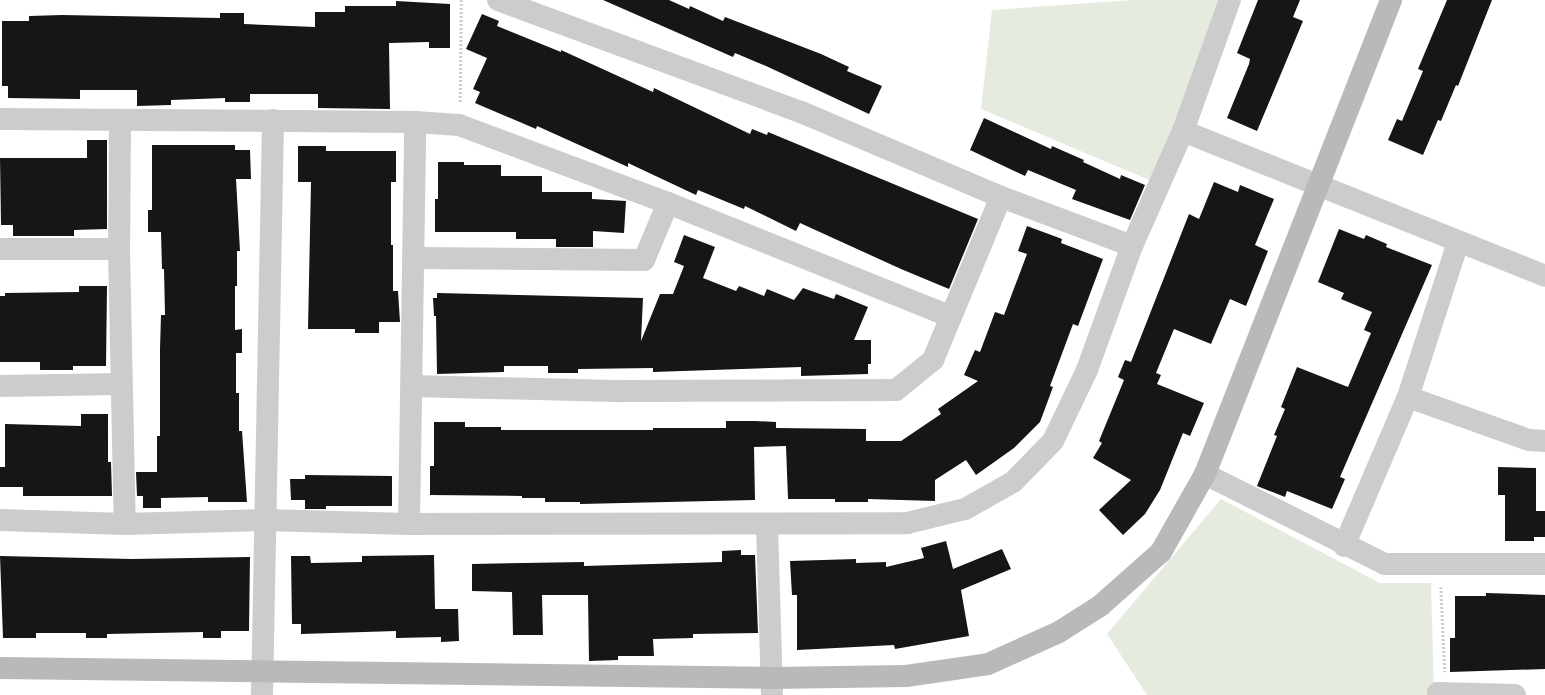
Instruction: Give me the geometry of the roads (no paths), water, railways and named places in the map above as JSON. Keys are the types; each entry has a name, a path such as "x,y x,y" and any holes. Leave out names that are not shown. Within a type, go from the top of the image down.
{"street":[{"path":"498,0 801,112 1001,197 1132,246"},
{"path":"0,520 125,524 264,520 409,524 766,525 907,523 965,509 1014,482 1053,441 1087,370 1132,246 1183,131 1230,0"},
{"path":"0,668 262,672 772,686 906,676 988,664 1059,632 1100,606 1161,552 1205,474 1317,185 1391,0"},
{"path":"0,119 273,120 416,122 459,125 668,203 951,317"},
{"path":"120,120 119,249 125,524"},
{"path":"262,695 264,520 273,120"},
{"path":"409,524 416,122"},
{"path":"1183,131 1545,276"},
{"path":"412,386 624,391 896,390 933,360 1001,197"},
{"path":"413,258 644,260 668,203"},
{"path":"1344,546 1408,397 1458,242"},
{"path":"0,249 119,249"},
{"path":"0,386 121,384"},
{"path":"1408,397 1529,440 1545,441"},
{"path":"1205,474 1344,546 1385,564 1545,564"},
{"path":"766,525 772,686"},
{"path":"1442,694 1515,695"}]}
